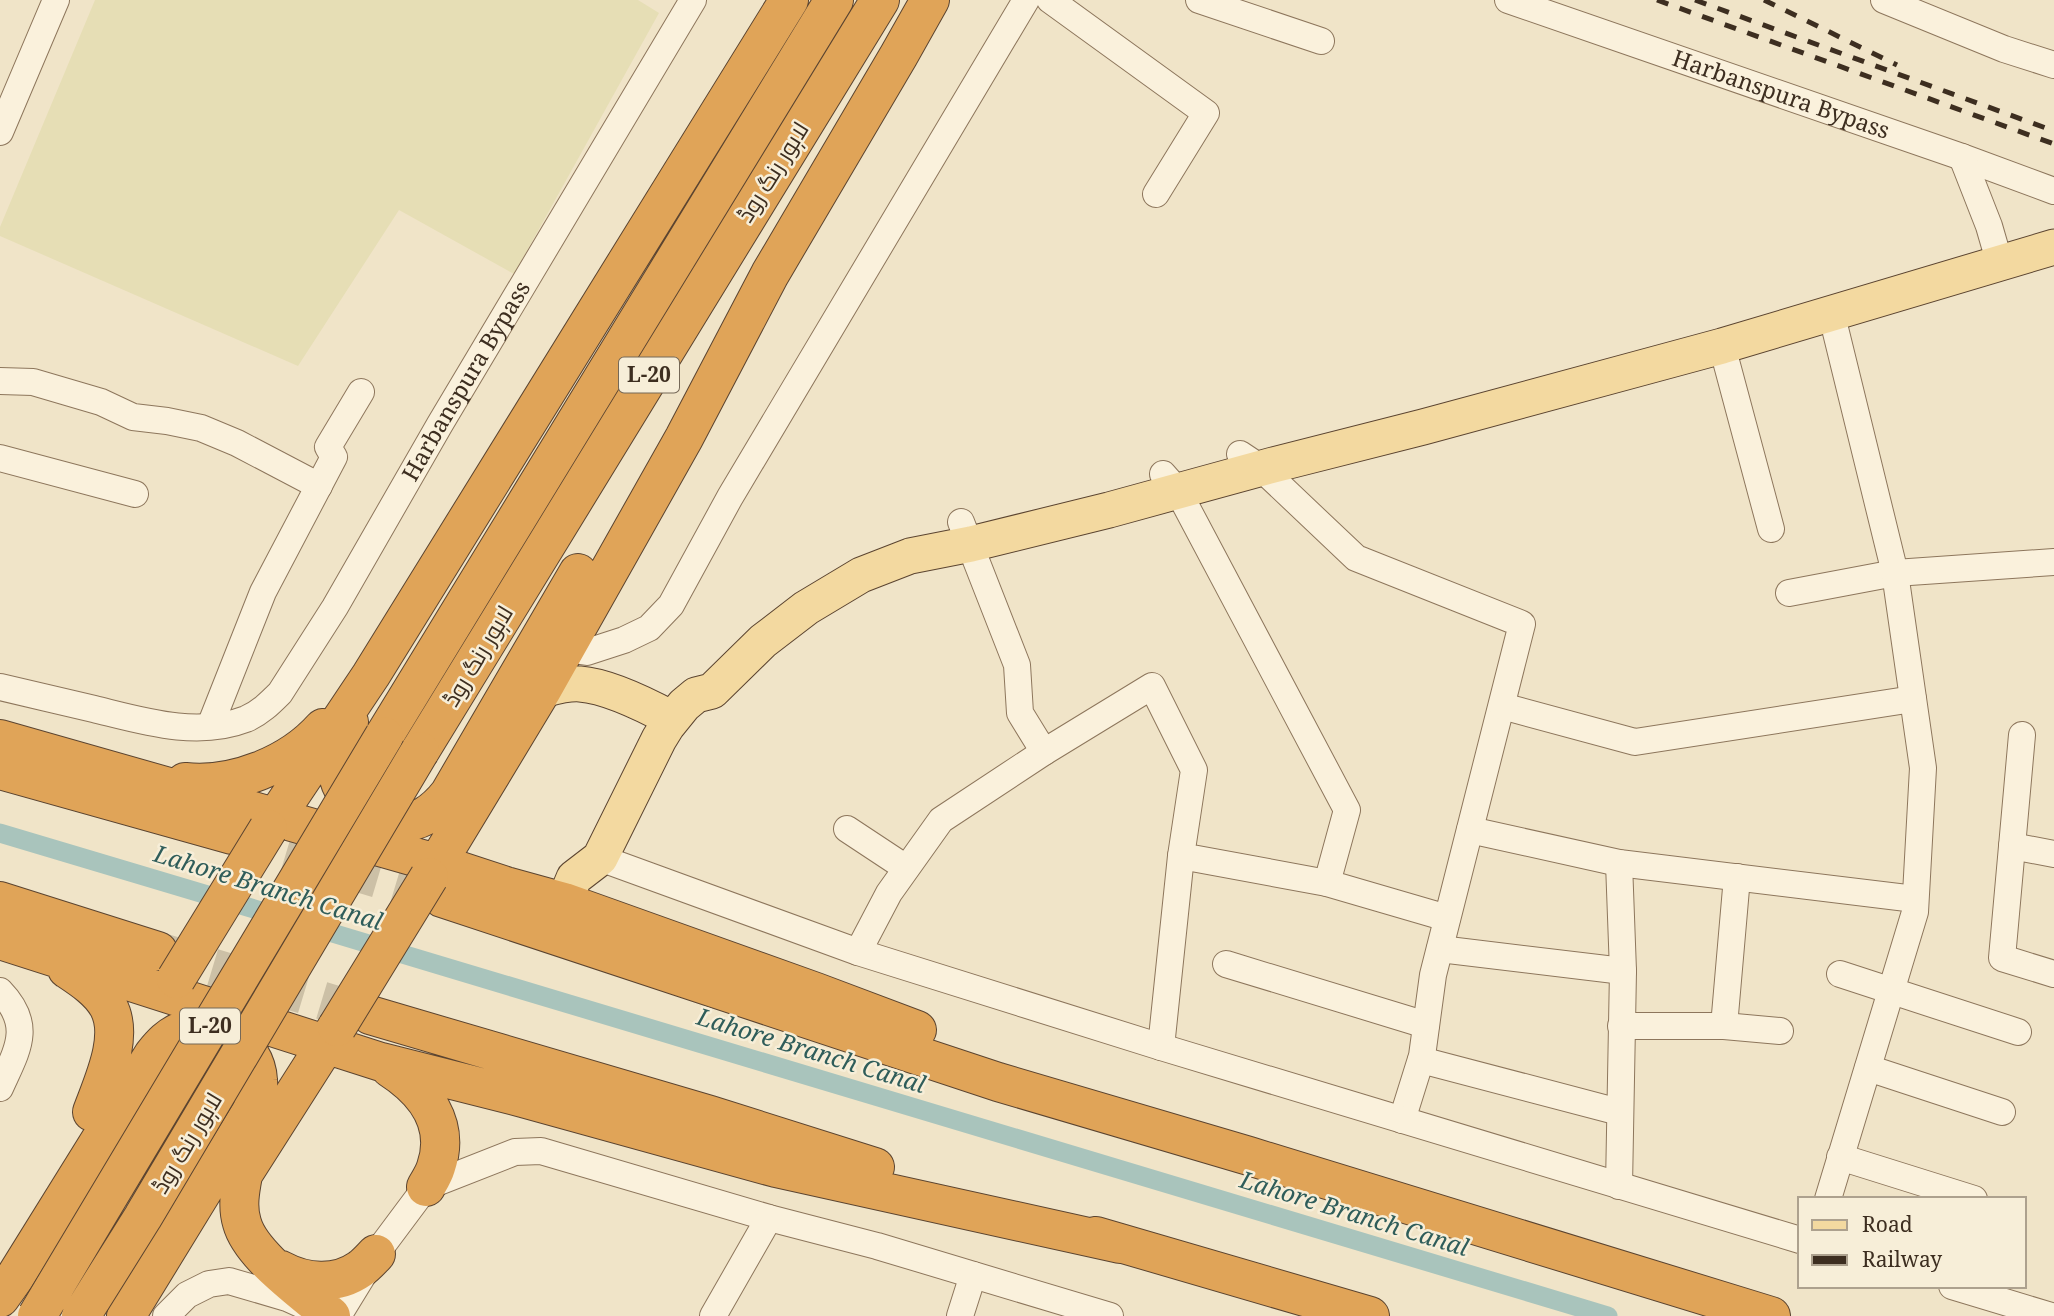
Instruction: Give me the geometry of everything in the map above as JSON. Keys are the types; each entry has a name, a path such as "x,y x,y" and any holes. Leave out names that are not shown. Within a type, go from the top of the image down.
{"highway":[{"path":"0,1271 93,1112 167,975 259,827 371,675 789,0"},
{"name":"لاہور رنگ روڈ","path":"37,1316 384,736 834,0"},
{"name":"لاہور رنگ روڈ","path":"81,1316 143,1217 420,751 880,0"},
{"path":"152,1316 287,1107 344,1029 436,879 495,769 684,438 771,274 930,0"},
{"path":"371,675 338,751 337,771 343,789 355,805 371,817 388,822 406,822 423,817 438,807 449,794 669,418 771,274"},
{"path":"142,778 202,784 260,770 291,755 311,741 371,675"},
{"path":"0,739 142,778 259,827"},
{"path":"495,769 480,818 478,837 483,856 506,886"},
{"path":"0,770 259,827 436,879 998,1082 1771,1316"},
{"path":"436,879 506,886 564,902 816,992 1249,1156"},
{"path":"0,901 167,975 344,1029 710,1115 1120,1244 1370,1316"},
{"path":"0,940 48,956 167,975"},
{"path":"48,956 88,983 107,1005 115,1025 108,1069 93,1112"},
{"path":"0,1298 153,1055 165,1041 180,1031 198,1027 216,1029 245,1048 254,1062 258,1079 257,1096 251,1112 126,1316"},
{"path":"344,1029 423,1095 435,1116 440,1140 437,1165 426,1187"},
{"path":"287,1107 308,1086 330,1072 381,1062 776,1168 1120,1244"},
{"path":"243,1175 239,1199 242,1224 253,1246 329,1316"},
{"path":"270,1263 293,1276 315,1282 349,1275 359,1270 376,1254"}],"main road":[{"path":"1251,461 1423,427 1723,346 1997,255 2054,228"},
{"path":"564,902 574,878 600,858 659,739 672,719 696,695 700,678 755,625 797,593 852,561 903,538 966,533 1170,482 1654,345 1997,255 2054,247"},
{"path":"542,690 580,684 600,688 650,707 672,719"}],"street":[{"path":"3,114 56,0"},
{"name":"Harbanspura Bypass","path":"0,687 155,724 210,726 246,719 258,713 280,693 335,607 440,424 693,0"},
{"path":"568,645 587,652 624,640 649,628 671,605 730,497 1026,0"},
{"path":"1050,0 1206,113 1156,194"},
{"path":"1199,0 1321,41"},
{"name":"Harbanspura Bypass","path":"1508,0 2054,191"},
{"path":"1885,0 2004,50 2054,65"},
{"path":"1962,157 1989,226 1997,255"},
{"path":"1829,1197 1915,912 1923,768 1895,573 1831,312"},
{"path":"1723,346 1771,529"},
{"path":"0,381 33,382 101,402 133,417 201,428 237,443 319,485"},
{"path":"210,726 263,592 334,457 328,447 361,392"},
{"path":"0,458 135,494"},
{"path":"1251,461 1356,558 1522,624 1433,975 1421,1060 1402,1120"},
{"path":"1170,482 1347,810 1327,883"},
{"path":"966,533 1017,665 1020,713 1044,752"},
{"path":"1789,593 1895,573 2054,562"},
{"path":"858,952 889,893 942,820 1044,752 1152,686 1194,770 1181,856 1161,1047"},
{"path":"1502,706 1635,743 1913,699"},
{"path":"2022,735 2002,958 2054,974"},
{"path":"847,829 906,868"},
{"path":"1470,830 1619,863 1915,899"},
{"path":"2012,846 2054,854"},
{"path":"1181,856 1327,883 1447,918"},
{"path":"600,858 858,952 1161,1047 1798,1239"},
{"path":"1619,863 1623,971 1619,1186"},
{"path":"1724,1026 1737,877"},
{"path":"1440,949 1623,971"},
{"path":"1226,964 1426,1025"},
{"path":"1840,974 2018,1032"},
{"path":"0,991 17,1013 20,1030 18,1049 0,1088"},
{"path":"1621,1026 1724,1026 1780,1031"},
{"path":"1421,1060 1619,1112"},
{"path":"1868,1068 2002,1112"},
{"path":"338,1316 376,1254 426,1187 515,1152 541,1151 769,1218 877,1246 973,1275 1079,1312 1110,1316"},
{"path":"1840,1157 1968,1197"},
{"path":"713,1316 769,1218"},
{"path":"960,1316 973,1275"},
{"path":"166,1316 187,1295 209,1284 229,1281 287,1298 329,1316"},
{"path":"1959,1288 2051,1316"}],"shaded area":[{"path":"95,0 638,0 659,13 514,274 399,210 298,366 0,236 0,227"}],"waterway":[{"name":"Lahore Branch Canal","path":"0,833 281,917"},
{"name":"Lahore Branch Canal","path":"309,926 1608,1316"}],"tunnel":[{"path":"232,835 442,898"},
{"path":"158,951 370,1015"}],"railway":[{"path":"1657,0 2054,144"},
{"path":"1695,0 2054,131"},
{"path":"1764,0 1897,65"}]}
